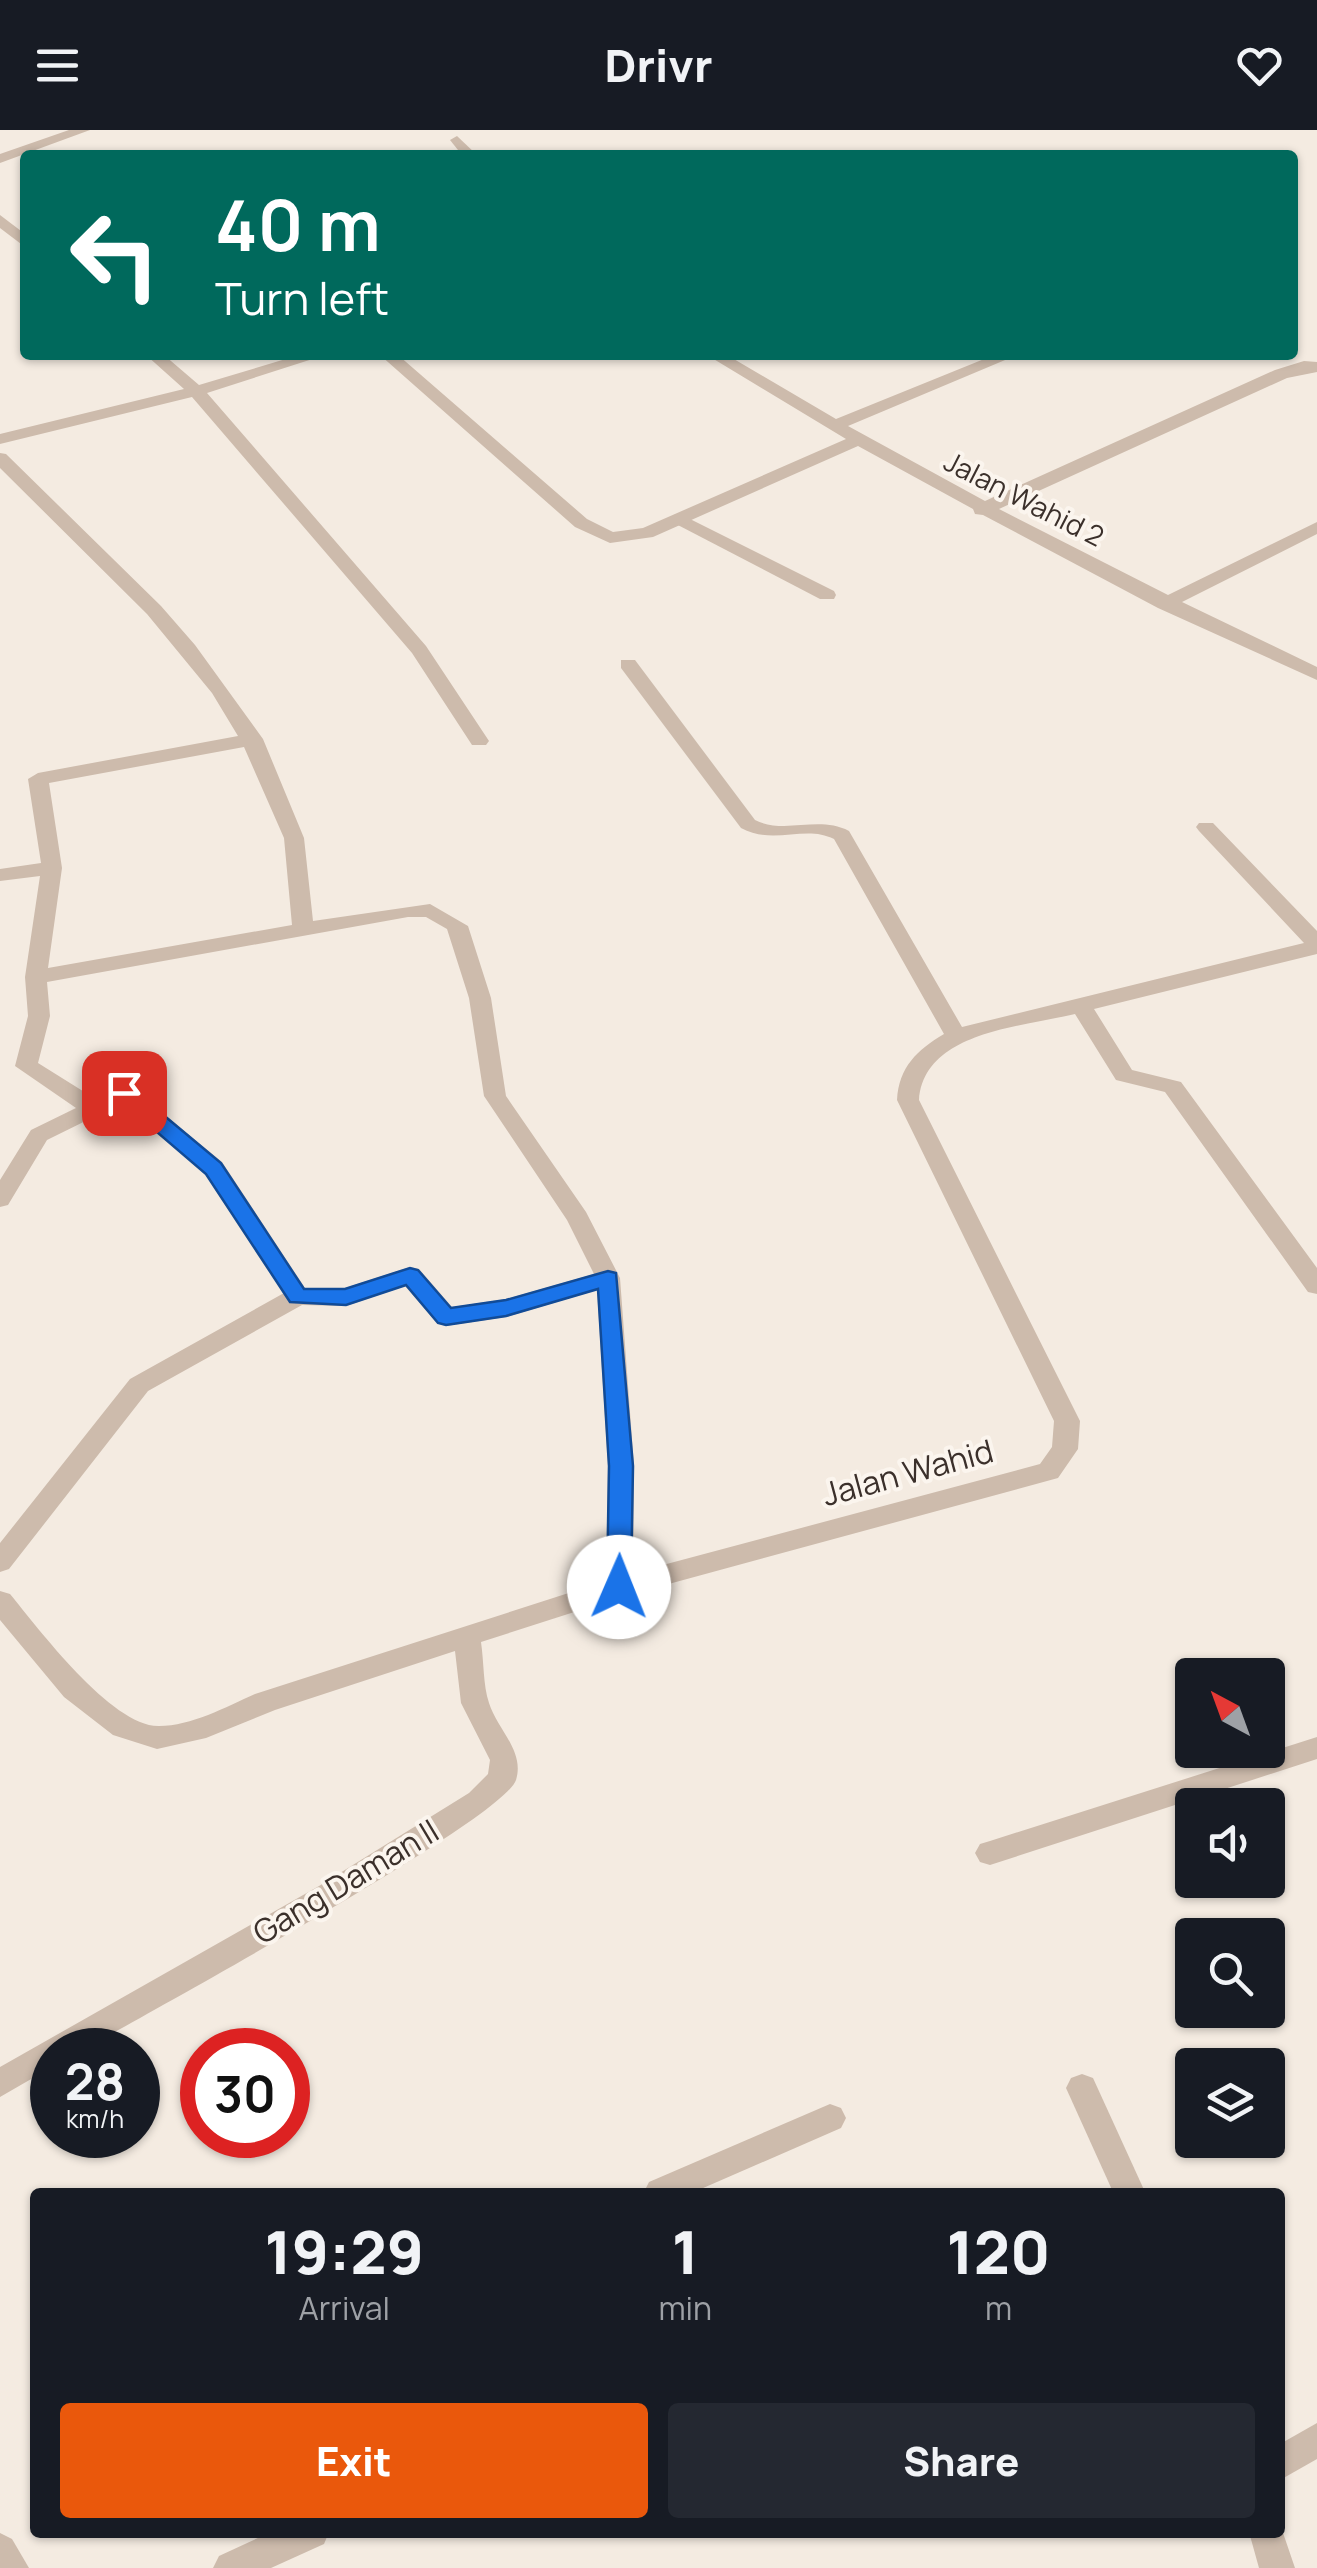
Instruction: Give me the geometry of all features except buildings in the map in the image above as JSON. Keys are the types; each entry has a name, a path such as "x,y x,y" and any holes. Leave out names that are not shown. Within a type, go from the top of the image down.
{"street":[{"path":"26,150 84,130"},
{"path":"457,140 466,150"},
{"path":"0,220 20,238"},
{"path":"160,360 196,391 419,650 479,741"},
{"path":"0,438 196,391 300,360"},
{"path":"394,360 580,523 610,538 647,533 858,440"},
{"name":"Jalan Wahid 2","path":"723,360 981,510 1165,604 1317,674"},
{"path":"833,426 997,360"},
{"path":"981,510 1281,374 1314,366"},
{"path":"0,458 72,532 160,612 208,670 253,738 294,838 303,929"},
{"path":"680,518 827,595"},
{"path":"1165,604 1317,527"},
{"path":"628,664 748,824 770,834 822,827 842,835 956,1036"},
{"path":"93,1108 26,1066 39,1016 36,976 52,868 38,779 253,738"},
{"path":"1206,827 1317,945"},
{"path":"0,874 52,868"},
{"path":"36,976 422,909 437,912 457,926 480,998 496,1096 578,1218 608,1278 621,1466 619,1587"},
{"name":"Jalan Wahid","path":"0,1601 74,1689 122,1727 157,1738 206,1727 264,1702 619,1587 1049,1471 1065,1450 1067,1420 908,1100 908,1080 921,1058 956,1036 1317,945"},
{"path":"1081,1005 1124,1074 1173,1087 1317,1286"},
{"path":"0,1198 39,1134 124,1093 214,1168 298,1296"},
{"path":"0,1562 139,1385 298,1296 346,1297 410,1275 446,1317 506,1308 608,1278"},
{"name":"Gang Daman II","path":"95,2028 330,1896 480,1802 502,1779 504,1760 475,1703 467,1638"},
{"path":"990,1853 1317,1748"},
{"name":"Gang Daman II","path":"0,2083 30,2065"},
{"path":"1082,2088 1127,2188"},
{"path":"669,2188 830,2118"},
{"path":"1285,2460 1317,2440"},
{"path":"230,2568 298,2538"},
{"path":"1268,2538 1277,2568"},
{"path":"0,2551 11,2568"}],"route":[{"path":"124,1093 214,1168 298,1296 346,1297 410,1275 446,1317 506,1308 608,1278 621,1466 619,1587"}]}
